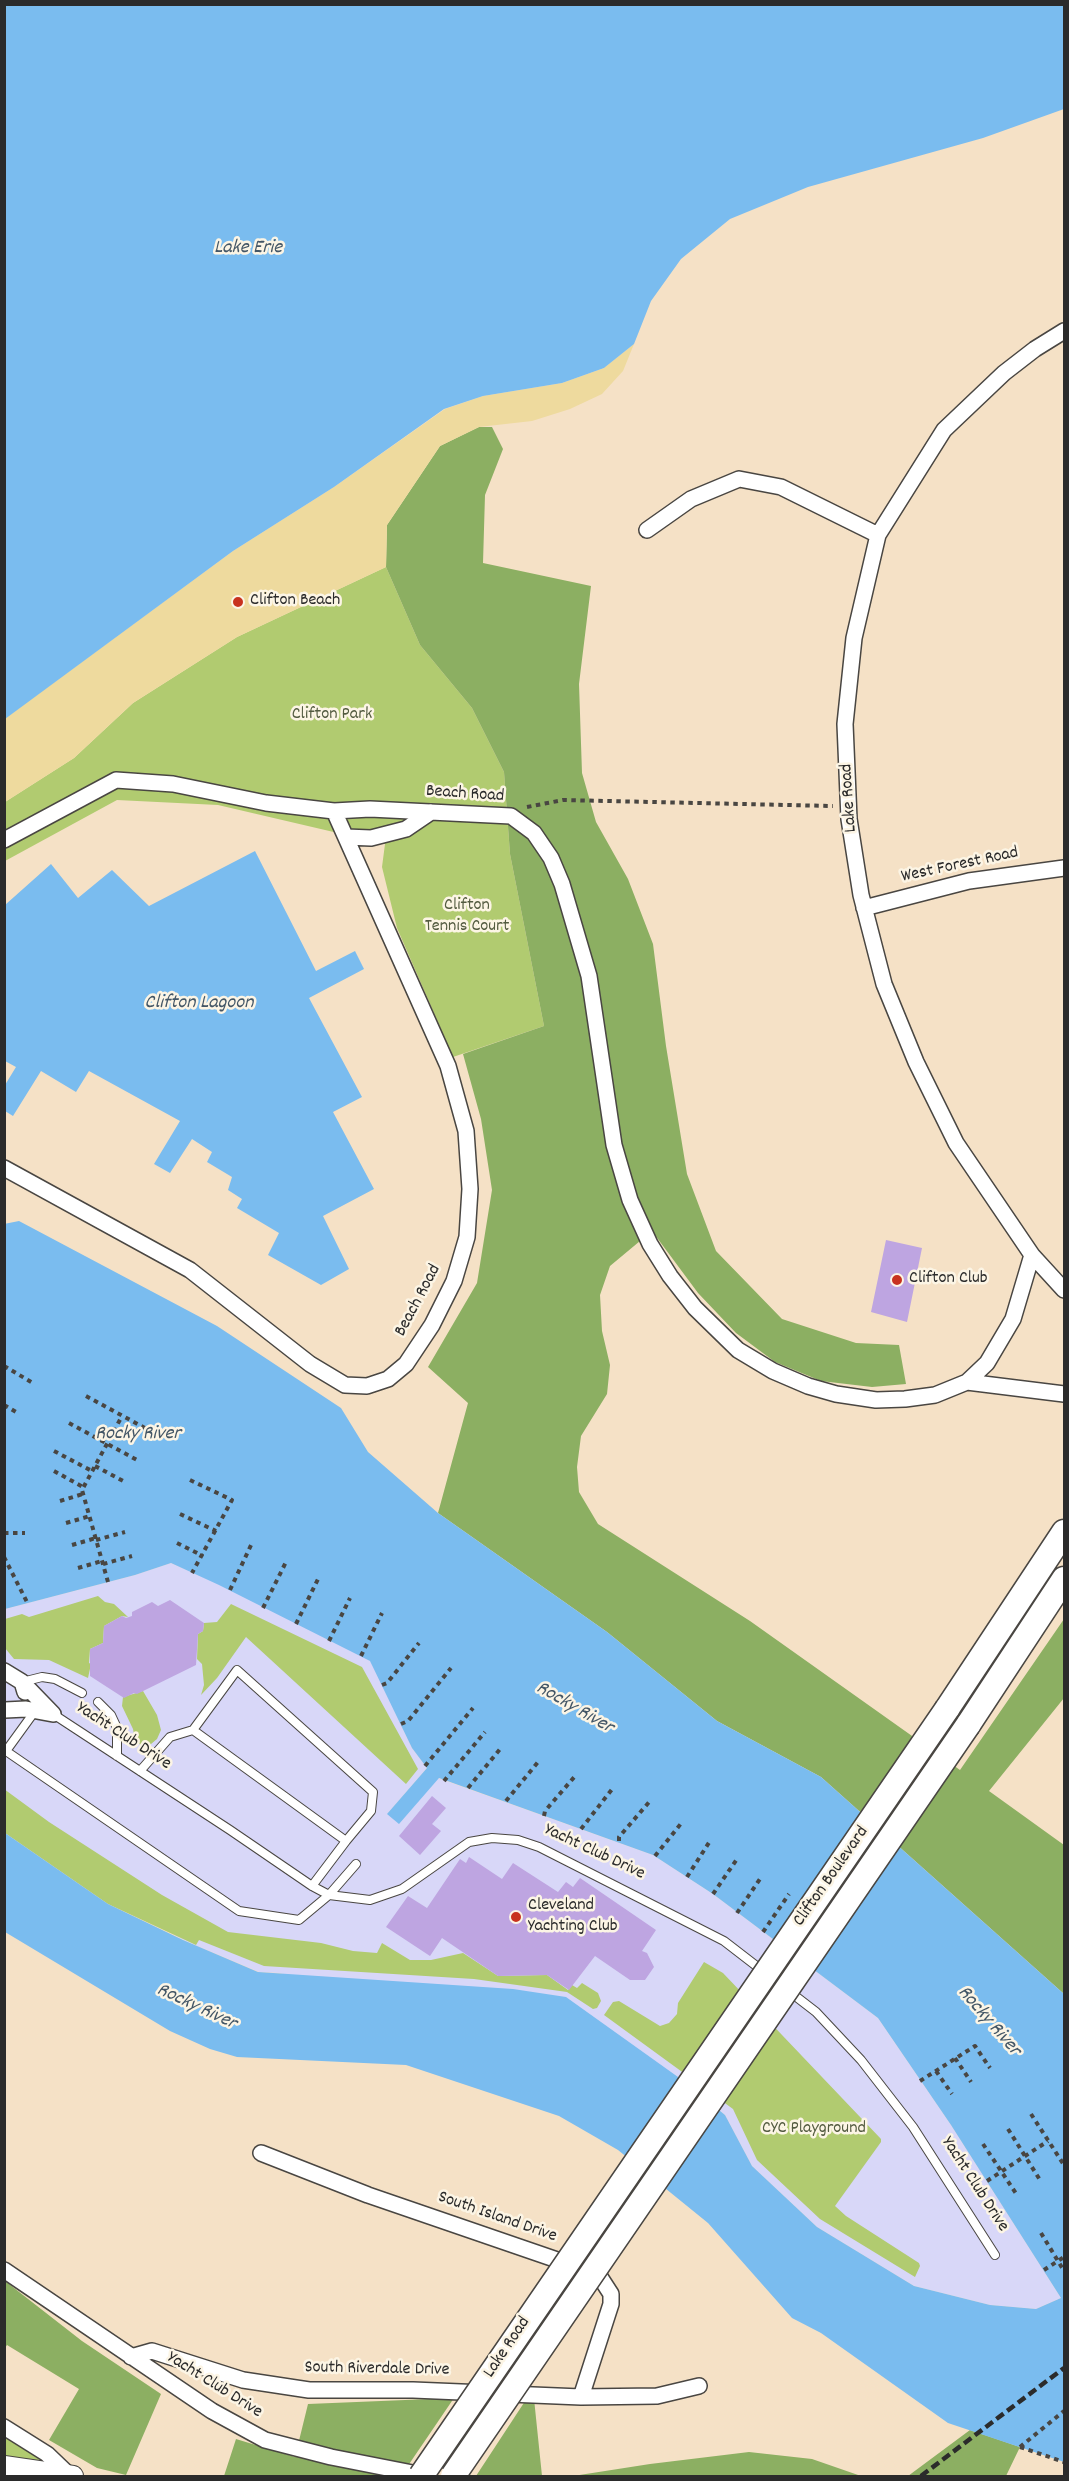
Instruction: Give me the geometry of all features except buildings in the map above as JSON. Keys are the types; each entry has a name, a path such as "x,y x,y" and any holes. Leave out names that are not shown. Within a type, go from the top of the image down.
{"main road":[{"name":"Clifton Boulevard","path":"596,2220 947,1709 1065,1532"},
{"name":"Clifton Boulevard","path":"620,2235 1065,1579"},
{"name":"Lake Road","path":"421,2476 596,2220"},
{"name":"Lake Road","path":"453,2476 620,2235"}],"street":[{"name":"Lake Road","path":"1065,331 1035,349 1004,373 944,430 878,535 854,638 846,724 849,806 864,908 884,984 916,1062 956,1143 1032,1255 1065,1290"},
{"path":"648,530 691,499 739,479 781,487 878,535"},
{"name":"Beach Road","path":"4,840 116,780 173,784 266,803 334,811 370,809 511,816 534,832 551,858 562,884 589,976 614,1145 630,1200 650,1244 670,1276 695,1308 738,1350 773,1371 808,1386 836,1394 876,1400 935,1395 967,1382 987,1362 1013,1318 1032,1255"},
{"name":"Beach Road","path":"4,1168 190,1270 310,1364 345,1385 367,1386 388,1379 406,1364 432,1325 454,1281 467,1237 470,1190 466,1131 448,1066 334,811"},
{"path":"346,837 370,838 406,829 430,812"},
{"name":"West Forest Road","path":"864,908 969,881 1065,868"},
{"name":"Beach Road","path":"967,1382 1065,1394"},
{"name":"Yacht Club Drive","path":"4,1671 22,1682 53,1714"},
{"name":"Yacht Club Drive","path":"5,1710 20,1704 24,1696 22,1682"},
{"name":"Yacht Club Drive","path":"5,1710 26,1709 53,1714"},
{"name":"South Island Drive","path":"261,2153 368,2195 598,2274 611,2294 611,2304 581,2397"},
{"name":"Yacht Club Drive","path":"4,2270 212,2410 265,2440 331,2457 428,2476"},
{"name":"South Riverdale Drive","path":"131,2357 152,2351 243,2380 309,2390 413,2390 581,2397 657,2396 699,2386"},
{"path":"4,2427 46,2454 71,2476"},
{"path":"4,2466 71,2476"}],"lane":[{"path":"140,1771 170,1737 193,1730 237,1670 373,1792 371,1812 312,1886"},
{"path":"22,1682 42,1677 55,1679 82,1693"},
{"path":"98,1702 111,1714 117,1728 117,1756"},
{"path":"35,1711 5,1751 239,1911 299,1920 329,1895 356,1864"},
{"name":"Yacht Club Drive","path":"53,1714 329,1895 370,1900 402,1889 470,1842 492,1838 518,1840 539,1846 724,1941 816,2012 861,2060 913,2127 995,2255"},
{"path":"193,1730 346,1841"}],"path":[{"path":"511,816 527,807 563,800 849,806"},
{"path":"4,1366 33,1383"},
{"path":"86,1396 156,1434"},
{"path":"4,1405 16,1412"},
{"path":"108,1582 83,1487 122,1416"},
{"path":"69,1423 137,1460"},
{"path":"54,1451 125,1482"},
{"path":"54,1471 83,1487"},
{"path":"190,1480 232,1500 192,1573"},
{"path":"60,1501 83,1494"},
{"path":"180,1514 216,1531"},
{"path":"66,1523 90,1516"},
{"path":"72,1545 125,1532"},
{"path":"4,1533 25,1533"},
{"path":"177,1543 203,1556"},
{"path":"230,1590 252,1543"},
{"path":"78,1568 132,1556"},
{"path":"4,1557 27,1602"},
{"path":"263,1608 287,1560"},
{"path":"296,1624 319,1577"},
{"path":"329,1641 350,1598"},
{"path":"361,1656 382,1613"},
{"path":"382,1685 387,1683 419,1643"},
{"path":"401,1724 408,1721 451,1668"},
{"path":"425,1766 473,1708"},
{"path":"444,1780 485,1732"},
{"path":"468,1788 501,1748"},
{"path":"506,1801 538,1762"},
{"path":"544,1816 545,1811 576,1775"},
{"path":"581,1829 613,1788"},
{"path":"619,1842 619,1837 650,1801"},
{"path":"654,1856 683,1821"},
{"path":"687,1877 710,1841"},
{"path":"712,1894 737,1859"},
{"path":"737,1913 762,1876"},
{"path":"763,1932 789,1894"},
{"path":"921,2081 975,2046 990,2068"},
{"path":"955,2058 971,2082"},
{"path":"936,2071 952,2094"},
{"path":"1031,2114 1064,2165"},
{"path":"1008,2129 1040,2180"},
{"path":"987,2181 1048,2141"},
{"path":"983,2144 1017,2195"},
{"path":"1041,2233 1065,2271"},
{"path":"1044,2270 1065,2257"},
{"path":"1065,2411 1020,2447 1065,2462"}],"shaded area":[{"path":"171,1563 219,1584 371,1661 412,1748 427,1768 388,1813 399,1823 438,1778 653,1855 713,1894 878,2018 951,2125 1061,2298 1036,2309 990,2305 914,2286 817,2227 752,2166 725,2115 685,2082 279,1973 259,1972 183,1940 5,1833 5,1609 135,1575"}],"green space":[{"path":"479,427 492,427 503,449 485,495 483,563 591,586 579,684 582,773 596,822 628,879 653,944 666,1046 687,1174 716,1251 782,1319 856,1343 899,1345 906,1384 872,1387 821,1381 775,1362 736,1333 698,1293 652,1231 610,1266 600,1295 602,1331 610,1365 607,1394 581,1436 577,1467 579,1492 598,1524 750,1621 960,1770 1064,1619 1064,1698 989,1791 1064,1845 1064,1994 821,1777 717,1721 607,1632 438,1513 468,1403 428,1367 477,1283 492,1190 481,1119 463,1054 544,1026 510,854 504,772 472,708 420,645 386,567 387,525 440,446"},
{"name":"Clifton Park","path":"386,567 420,645 472,708 504,772 510,854 544,1026 453,1057 397,928 382,867 385,844 218,805 117,800 5,861 5,802 74,758 133,703 237,637"},
{"path":"98,1596 105,1602 114,1604 128,1617 122,1616 104,1626 103,1643 90,1649 89,1663 91,1664 88,1678 49,1660 14,1659 5,1648 5,1619 22,1614 29,1617"},
{"path":"231,1604 362,1667 418,1769 406,1784 246,1637 217,1678 201,1695 204,1685 202,1664 197,1659 198,1634 203,1631 204,1623 217,1622"},
{"path":"143,1691 157,1715 161,1730 157,1739 145,1749 135,1740 133,1729 122,1706 123,1697"},
{"path":"4,1789 49,1822 162,1895 228,1932 321,1943 353,1951 377,1953 382,1943 410,1960 431,1960 463,1953 498,1976 547,1975 568,1990 572,1985 577,1988 582,1983 598,1993 601,2001 597,2008 593,2009 567,1992 474,1979 264,1966 199,1940 196,1945 108,1904 5,1833"},
{"name":"CYC Playground","path":"704,1962 723,1973 881,2139 835,2206 846,2216 919,2263 915,2277 820,2219 757,2160 733,2109 604,2015 613,2002 619,2001 660,2026 669,2023 677,2014 678,2003"},
{"path":"5,2281 82,2341 161,2394 126,2475 97,2468 49,2440 79,2389 7,2345 5,2348"},
{"path":"533,2389 542,2476 476,2476"},
{"path":"454,2398 401,2476 224,2476 236,2439 295,2457 308,2404"},
{"path":"4,2427 70,2476 5,2466"},
{"path":"970,2430 1020,2447 1006,2476 908,2476"},
{"path":"749,2452 812,2459 861,2476 573,2476 650,2464"}],"sand":[{"name":"Clifton Beach","path":"634,344 623,371 602,394 570,409 532,421 479,427 440,446 387,525 386,567 237,637 133,703 74,758 5,802 4,719 233,551 334,487 445,409 483,396 562,383 604,368"}],"water":[{"name":"Lake Erie","path":"5,4 1064,5 1064,109 983,138 808,187 730,219 681,259 651,301 634,344 604,368 562,383 483,396 444,409 334,487 233,551 5,719"},
{"name":"Clifton Lagoon","path":"255,851 316,971 355,951 364,969 309,998 362,1097 333,1112 374,1189 323,1216 349,1269 321,1285 268,1255 279,1233 237,1208 242,1199 228,1190 232,1177 207,1162 212,1152 192,1139 170,1173 154,1164 180,1121 89,1071 76,1092 41,1071 13,1116 5,1111 5,1085 16,1067 5,1061 5,905 51,864 78,898 112,870 149,906"},
{"name":"Rocky River","path":"19,1221 217,1326 341,1408 368,1452 438,1513 607,1632 717,1721 821,1777 1064,1994 1064,2462 948,2423 821,2333 792,2318 708,2223 618,2150 559,2116 406,2065 237,2057 210,2049 170,2031 5,1932 5,1833 108,1904 183,1940 258,1972 513,1989 566,1997 685,2082 725,2115 752,2166 817,2227 914,2286 990,2305 1036,2309 1061,2298 951,2125 878,2018 713,1894 653,1855 439,1778 399,1824 387,1814 427,1768 412,1748 370,1661 171,1563 135,1575 5,1609 4,1224"}],"railway":[{"path":"921,2476 1064,2368"}],"place":[{"name":"Clifton Beach","path":"238,602"},
{"name":"Clifton Club","path":"897,1280"},
{"name":"Cleveland Yachting Club","path":"516,1917"}],"park label":[{"name":"Clifton Tennis Court","path":"467,917"}]}
